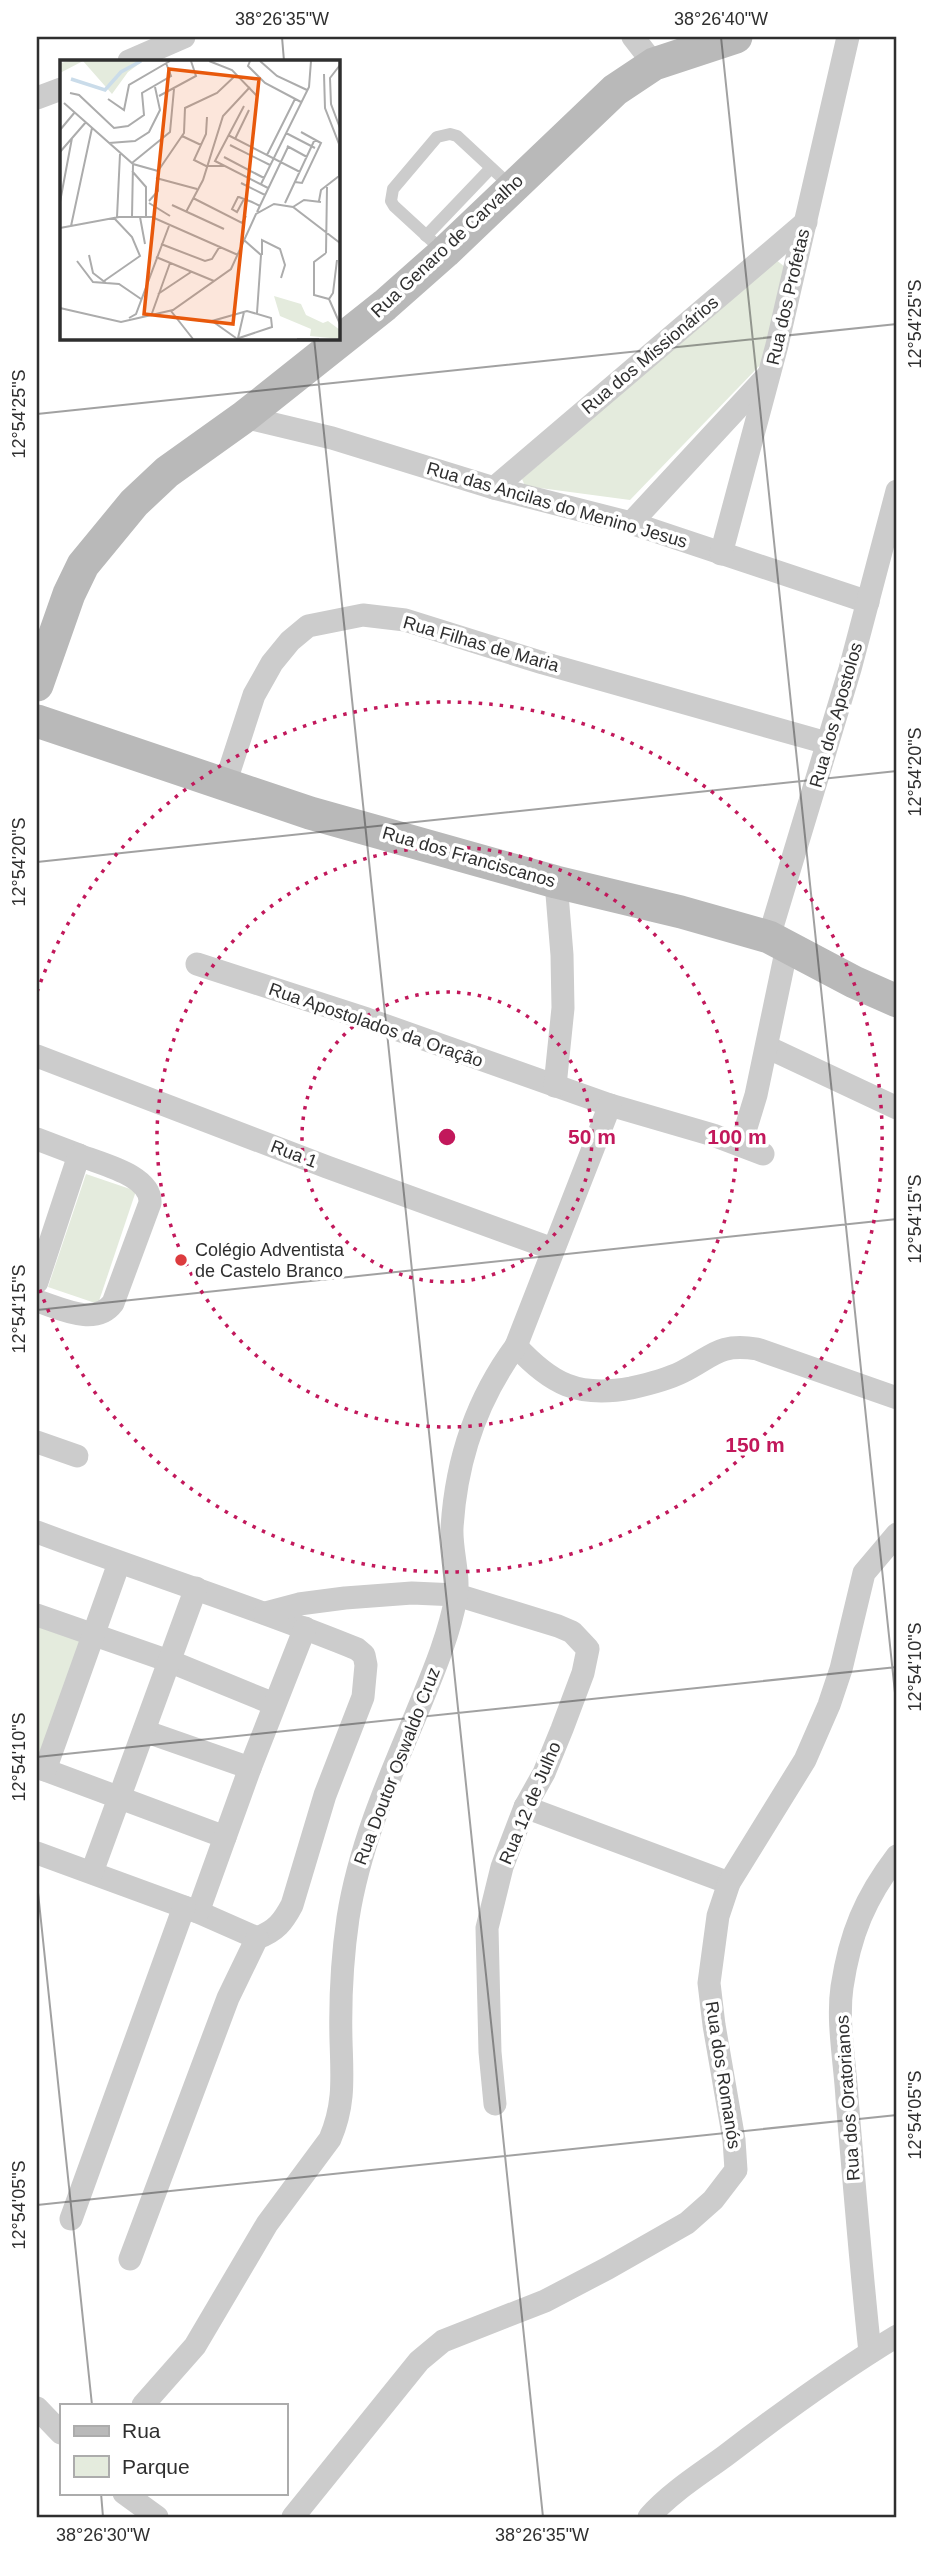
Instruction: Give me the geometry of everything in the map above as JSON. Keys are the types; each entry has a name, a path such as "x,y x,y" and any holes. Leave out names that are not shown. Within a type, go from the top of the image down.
{"main road":[{"name":"Rua Genaro de Carvalho","path":"37,685 69,594 83,565 134,503 167,472 244,417 385,305 436,244 502,178 615,90 654,64 687,47 736,37"},
{"name":"Rua dos Franciscanos","path":"37,721 310,813 556,882 681,912 778,942 864,987 897,1001"}],"street":[{"path":"131,60 184,37"},
{"path":"633,37 654,64"},
{"name":"Rua dos Profetas","path":"721,554 771,371 848,37"},
{"path":"37,98 60,89"},
{"name":"Rua dos Missionários","path":"494,488 806,222"},
{"path":"631,523 771,371"},
{"name":"Rua das Ancilas do Menino Jesus","path":"244,417 332,438 494,488 631,523 868,602"},
{"name":"Rua dos Apostolos","path":"741,1144 768,1047 778,942 827,743 897,491"},
{"name":"Rua Filhas de Maria","path":"225,784 254,695 272,663 290,641 308,626 363,615 405,620 543,663 827,743"},
{"path":"555,1086 563,1008 556,882"},
{"name":"Rua Apostolados da Oração","path":"197,964 367,1019 610,1105 741,1144 762,1154"},
{"path":"768,1047 897,1108"},
{"name":"Rua 1","path":"37,1056 327,1167 553,1249"},
{"path":"265,1613 299,1604 355,1597 412,1593 457,1595 452,1529 466,1445 478,1406 498,1370 516,1346 610,1105"},
{"path":"37,1139 127,1174 143,1183 150,1197 148,1211 108,1310 92,1316 37,1301"},
{"path":"37,1282 46,1224 79,1155"},
{"path":"516,1346 552,1379 571,1388 589,1392 610,1392 658,1382 684,1371 713,1353 733,1347 757,1349 897,1398"},
{"path":"37,1442 77,1456"},
{"path":"37,1532 265,1613 357,1649 364,1655 366,1665 363,1697 326,1795 292,1905 277,1929 257,1938 228,1998 130,2259"},
{"name":"Rua dos Romanós","path":"293,2517 402,2380 443,2341 545,2301 608,2269 676,2229 713,2200 736,2170 734,2140 709,1983 718,1916 729,1883 805,1760 841,1669 864,1573 897,1534"},
{"path":"119,1563 41,1768 225,1837"},
{"path":"92,1872 196,1588"},
{"name":"Rua 12 de Julho","path":"457,1595 558,1626 572,1632 587,1649 583,1673 562,1728 544,1773 525,1808 502,1867 486,1928 495,2104"},
{"name":"Rua Doutor Oswaldo Cruz","path":"144,2404 195,2346 267,2224 333,2132 341,2109 342,1959 353,1886 367,1837 434,1671 457,1595"},
{"path":"37,1615 169,1661 274,1704"},
{"path":"71,2218 191,1909 225,1837 305,1628"},
{"path":"144,1731 250,1768"},
{"path":"525,1808 729,1883"},
{"path":"37,1853 191,1909 257,1938"},
{"name":"Rua dos Oratorianos","path":"870,2352 858,2242 842,2025 842,1988 864,1905 897,1856"},
{"path":"649,2517 667,2499 742,2443 870,2352 897,2336"},
{"path":"37,2408 60,2432"},
{"path":"125,2494 157,2517"}],"lane":[{"path":"436,244 394,206 391,195 393,189 437,138 450,134 457,136 502,178"}],"green space":[{"path":"775,259 785,267 765,360 630,500 525,486 522,479"},
{"path":"86,1174 136,1191 98,1304 48,1287"},
{"path":"37,1622 82,1638 41,1757 37,1755"}],"place":[{"name":"Colégio Adventista de Castelo Branco","path":"181,1260"}]}
